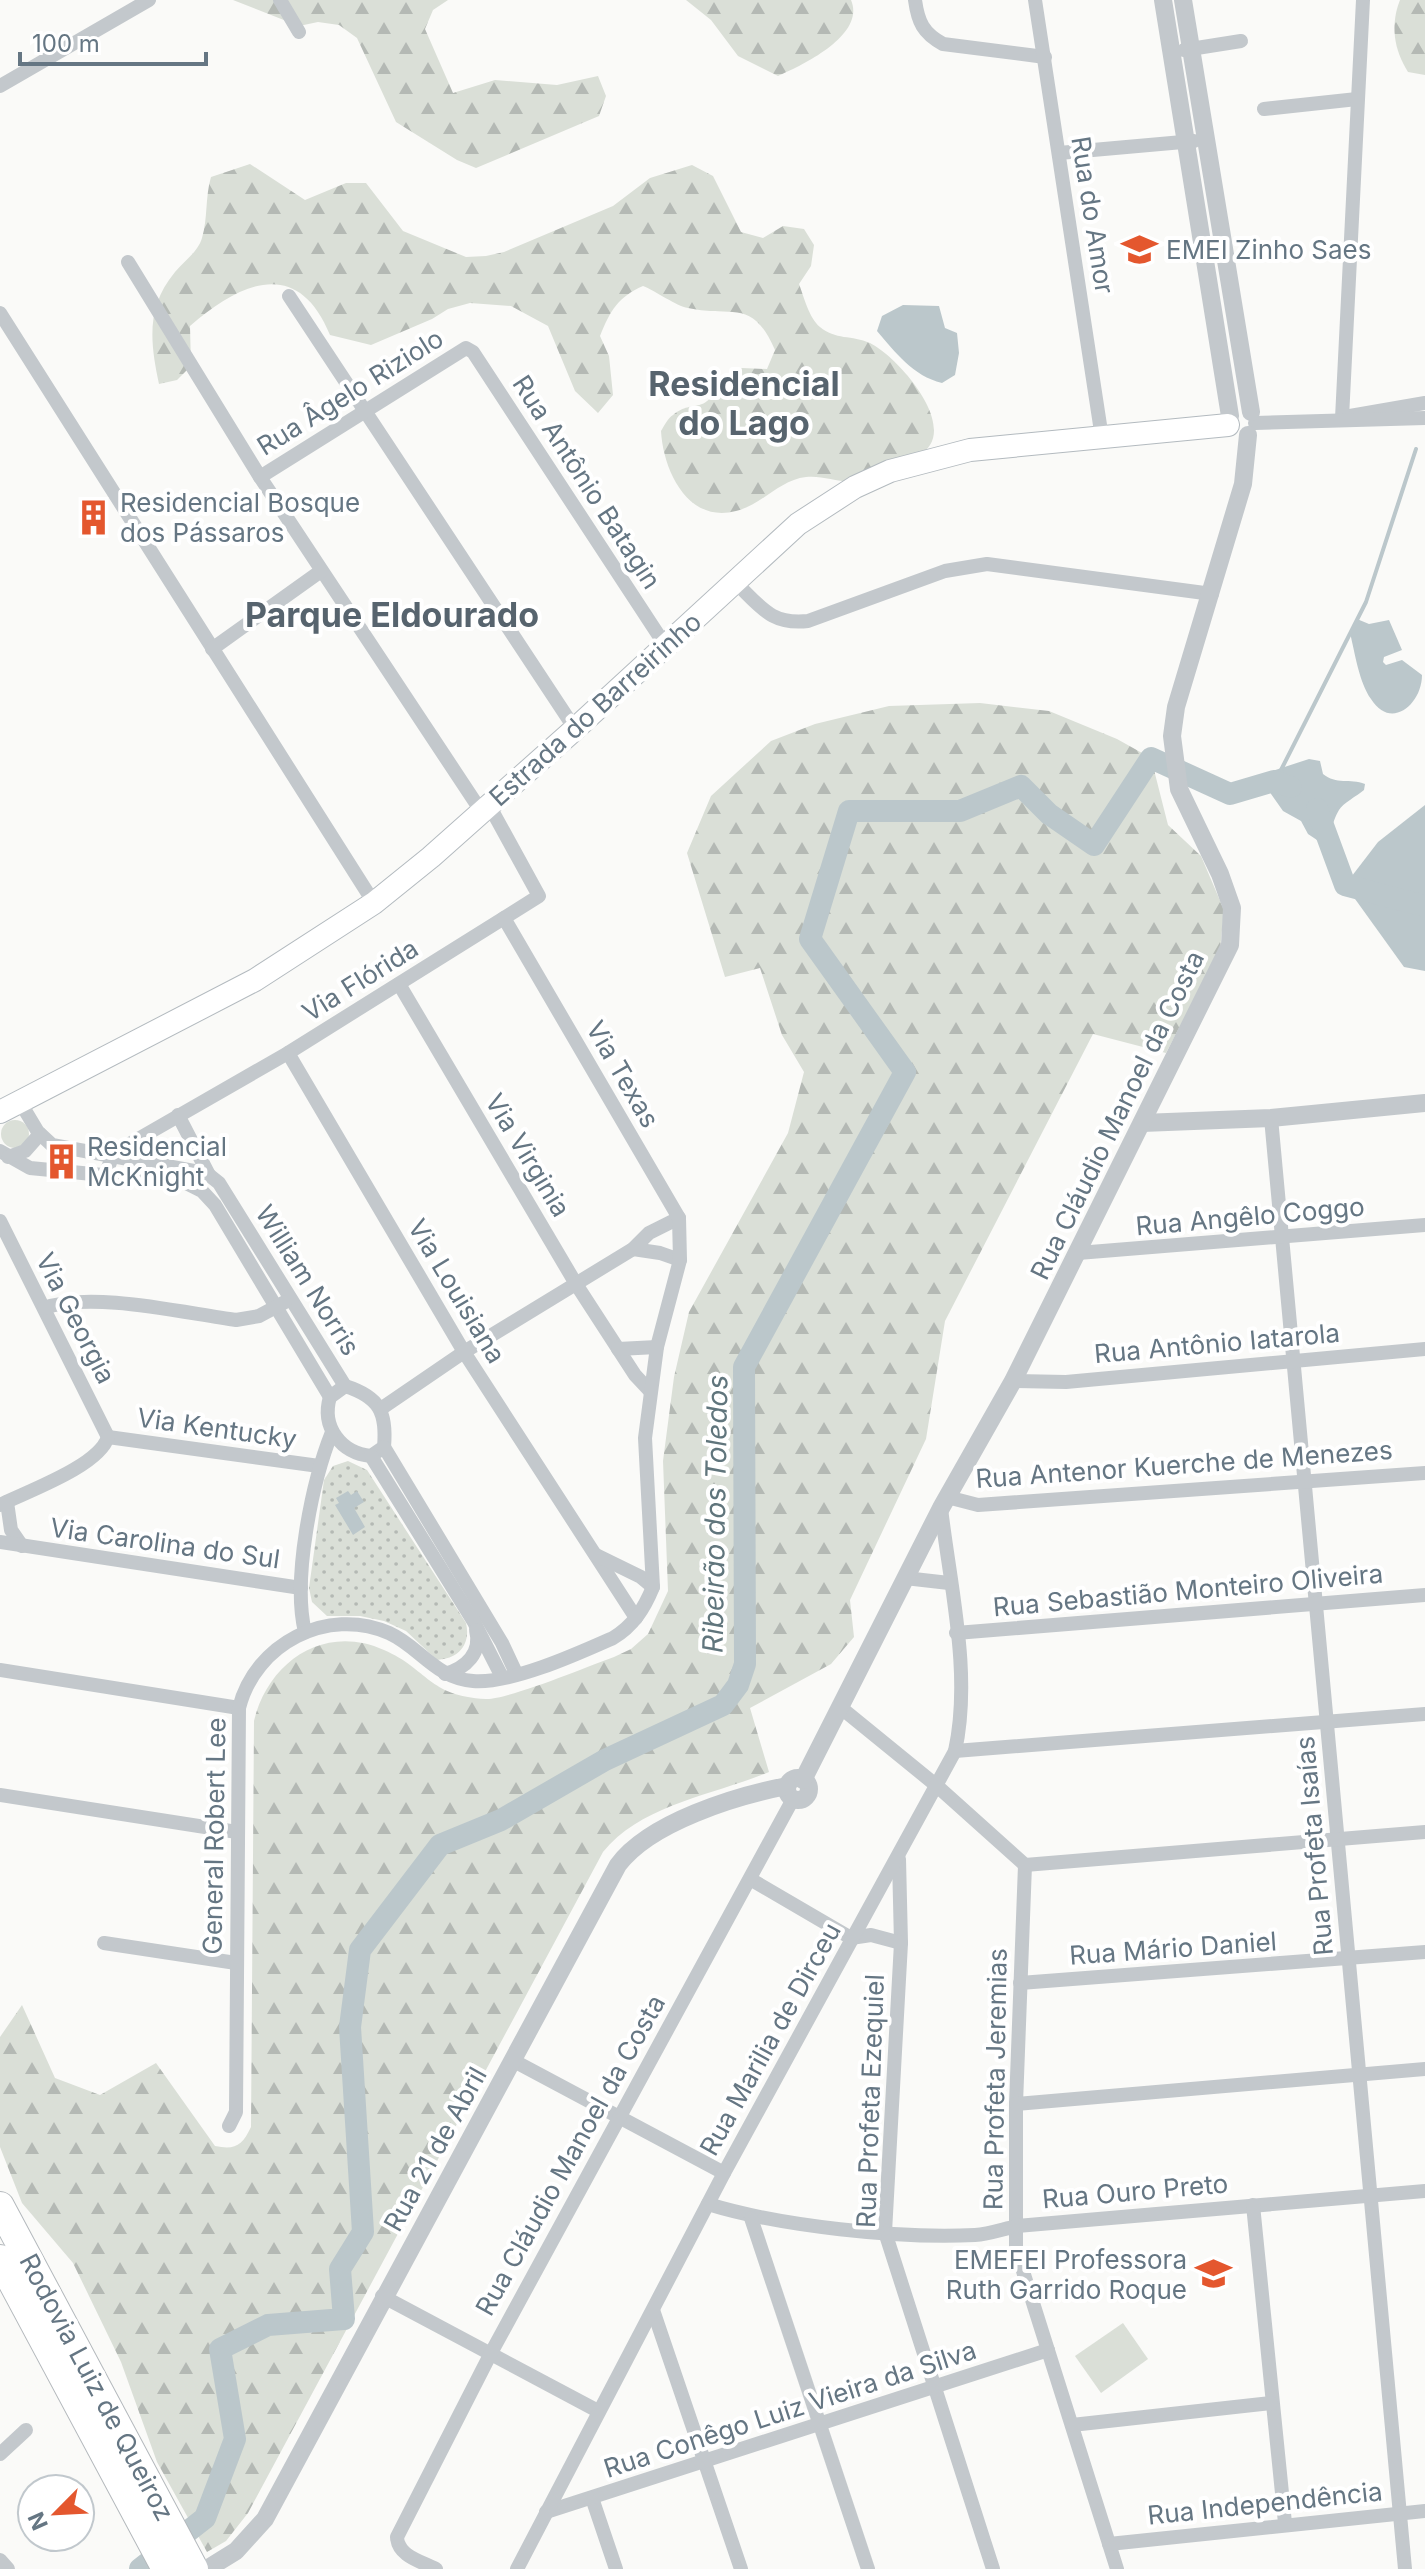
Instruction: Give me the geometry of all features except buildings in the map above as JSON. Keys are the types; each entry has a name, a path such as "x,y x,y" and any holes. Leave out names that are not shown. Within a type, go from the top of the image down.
{"highway":[{"name":"Rodovia Luiz de Queiroz","path":"0,2206 140,2495 166,2569"},
{"name":"Rodovia Luiz de Queiroz","path":"0,2259 140,2495 194,2569"}],"main road":[{"name":"Estrada do Barreirinho","path":"10,1107 255,980 374,903 575,729 798,524 855,487 890,471 970,450 1242,422"}],"street":[{"path":"0,86 149,0"},
{"path":"280,0 299,32"},
{"path":"915,0 919,23 929,36 943,44 1045,57"},
{"name":"Rua do Amor","path":"1035,0 1102,438"},
{"path":"1163,0 1186,142 1242,422"},
{"path":"1183,0 1205,140 1242,422"},
{"path":"1342,418 1363,0"},
{"path":"1171,52 1241,41"},
{"path":"1264,109 1357,99"},
{"path":"1059,153 1205,140"},
{"path":"128,262 321,571 485,808"},
{"path":"289,296 575,729"},
{"path":"0,313 374,903"},
{"name":"Rua Âgelo Riziolo","path":"260,477 363,409 466,348"},
{"name":"Rua Antônio Batagin","path":"466,348 473,352 665,645"},
{"path":"1342,418 1373,409 1425,403"},
{"path":"1242,422 1425,418"},
{"name":"Rua Cláudio Manoel da Costa","path":"436,2569 404,2553 398,2546 397,2537 491,2353 750,1879 793,1790 840,1707 944,1502 1013,1381 1230,945 1232,908 1220,874 1179,789 1172,736 1176,707 1243,484 1242,422"},
{"path":"736,583 769,615 788,623 808,621 945,571 987,564 1212,594"},
{"path":"212,649 321,571"},
{"name":"Via Flórida","path":"112,1157 178,1115 288,1053 540,896 506,834 485,808"},
{"name":"Via Texas","path":"504,918 679,1218 680,1260"},
{"name":"Via Virginia","path":"399,984 576,1284 618,1349 650,1391"},
{"name":"Via Louisiana","path":"288,1053 464,1352 589,1550 636,1618"},
{"path":"1142,1123 1271,1118 1425,1103"},
{"path":"10,1107 52,1145 209,1175"},
{"name":"William Norris","path":"178,1115 209,1175 219,1183 284,1302 330,1397"},
{"name":"Rua Profeta Isaías","path":"1271,1118 1405,2569"},
{"path":"4,1154 25,1151 40,1134"},
{"path":"133,1178 143,1139"},
{"name":"William Norris","path":"4,1154 27,1168 186,1183 202,1191 345,1386"},
{"path":"105,1176 112,1157"},
{"path":"382,1408 464,1352 633,1249 649,1233 679,1218"},
{"name":"Via Georgia","path":"0,1221 108,1437"},
{"name":"Rua Angêlo Coggo","path":"1078,1253 1425,1225"},
{"path":"445,1674 469,1681 509,1675 613,1638 636,1618 653,1587 645,1438 657,1347 680,1260 633,1249"},
{"path":"44,1308 62,1302 88,1301 236,1320 259,1316 284,1302"},
{"path":"618,1349 657,1347"},
{"name":"Rua Antônio Iatarola","path":"1013,1381 1066,1382 1425,1349"},
{"path":"305,1632 300,1611 301,1588 319,1466 332,1432 328,1405 330,1397 345,1386 371,1397 382,1408 386,1421 378,1452 474,1622 509,1675"},
{"path":"332,1432 344,1447 378,1452 495,1629 509,1675"},
{"path":"22,1546 11,1530 3,1504 91,1460 105,1447 108,1437"},
{"name":"Via Kentucky","path":"108,1437 319,1466"},
{"path":"319,1466 344,1447"},
{"name":"Rua Antenor Kuerche de Menezes","path":"944,1502 978,1505 1425,1473"},
{"name":"Rua Marilia de Dirceu","path":"517,2569 724,2173 851,1938 899,1859 955,1751 961,1722 944,1502"},
{"name":"Via Carolina do Sul","path":"0,1542 301,1588"},
{"name":"Via Louisiana","path":"589,1550 609,1564 641,1577 653,1587"},
{"path":"905,1578 949,1583"},
{"name":"Rua Sebastião Monteiro Oliveira","path":"956,1633 1425,1595"},
{"path":"445,1674 457,1671 473,1656 478,1637 474,1622"},
{"name":"General Robert Lee","path":"229,2126 236,2112 239,1708 249,1680 263,1661 305,1632 335,1624 373,1628 409,1646 445,1674"},
{"path":"0,1670 239,1708"},
{"path":"840,1707 937,1786 1025,1865 1425,1832"},
{"path":"955,1751 1425,1714"},
{"name":"Rua 21 de Abril","path":"207,2569 244,2544 265,2519 382,2296 629,1850 643,1840 742,1795 793,1790"},
{"path":"0,1795 237,1832"},
{"name":"Rua Profeta Ezequiel","path":"899,1859 901,1943 885,2232 993,2569"},
{"name":"Rua Profeta Jeremias","path":"1025,1865 1016,2104 1018,2260 1117,2569"},
{"path":"750,1879 851,1938 871,1935 901,1943"},
{"path":"885,1883 900,1888"},
{"path":"104,1943 236,1963"},
{"name":"Rua Mário Daniel","path":"1020,1983 1425,1952"},
{"path":"514,2061 724,2173"},
{"path":"1016,2104 1425,2069"},
{"name":"Rua Ouro Preto","path":"708,2204 751,2218 885,2232 976,2235 1017,2226 1425,2191"},
{"path":"1253,2205 1285,2523"},
{"path":"751,2218 868,2569"},
{"path":"382,2296 598,2411"},
{"path":"653,2310 741,2569"},
{"name":"Rua Conêgo Luiz Vieira da Silva","path":"546,2512 1048,2350"},
{"path":"1072,2425 1271,2403"},
{"path":"0,2454 26,2430"},
{"path":"592,2498 616,2569"},
{"name":"Rua Independência","path":"1109,2544 1285,2523 1425,2511"},
{"path":"0,2560 8,2569"}],"green space":[{"path":"233,0 448,0 433,10 425,29 453,93 495,80 557,85 598,76 606,96 599,116 476,168 457,160 396,122 357,38 339,25 318,22 299,26"},
{"path":"686,0 851,0 853,13 841,37 830,47 778,76 738,56 711,20"},
{"path":"1400,0 1425,0 1425,75 1408,72 1399,55 1394,28"},
{"path":"250,164 305,200 346,183 366,183 403,231 466,257 504,252 613,206 650,178 692,165 713,176 741,232 763,238 783,226 804,229 814,245 811,266 799,284 813,318 832,334 870,343 905,373 926,403 932,418 934,433 930,445 917,457 863,479 849,481 806,477 787,483 754,504 736,511 719,513 704,509 691,501 673,476 661,431 673,415 705,403 722,377 742,368 767,369 775,350 758,322 749,316 683,307 643,286 616,306 600,336 609,356 613,395 598,413 575,391 548,326 511,306 470,303 448,309 371,345 330,335 317,310 302,294 285,286 268,284 229,297 190,326 191,366 177,380 159,384 152,339 159,298 175,272 200,243 211,177"},
{"path":"980,703 1049,711 1117,739 1151,758 1168,825 1201,856 1224,910 1220,950 1166,1053 1093,1034 945,1321 926,1439 850,1600 854,1637 831,1664 750,1708 769,1772 658,1812 638,1822 603,1852 248,2513 226,2541 207,2552 157,2462 121,2362 73,2263 22,2203 0,2147 0,2037 22,2005 55,2078 100,2095 156,2063 215,2146 237,2145 251,2127 254,1721 272,1681 285,1665 302,1653 340,1641 362,1643 384,1650 452,1693 497,1698 614,1657 631,1649 648,1634 668,1591 663,1461 674,1377 689,1312 788,1133 804,1072 782,1035 760,968 725,977 687,853 711,796 771,741 815,724 889,706"},
{"path":"15,1120 25,1124 29,1134 25,1144 15,1148 5,1144 1,1134 5,1124"},
{"path":"348,1461 367,1470 466,1623 465,1644 452,1657 437,1660 406,1631 384,1621 360,1616 327,1616 312,1602 309,1588 324,1480 333,1466"},
{"path":"1123,2323 1148,2359 1101,2393 1075,2356"}],"shaded area":[{"path":"903,305 939,306 945,328 957,333 959,353 955,375 942,383 913,369 877,331 882,316"},
{"path":"1357,619 1369,624 1389,620 1402,650 1384,657 1383,662 1386,665 1402,660 1422,675 1417,695 1404,710 1387,713 1367,692 1350,633"},
{"path":"1309,759 1320,761 1323,774 1328,777 1365,784 1364,790 1341,807 1329,831 1317,840 1308,834 1301,821 1283,811 1264,784 1269,772"},
{"path":"1425,805 1425,971 1404,967 1345,885 1378,842"},
{"path":"348,1491 351,1495 357,1491 364,1502 354,1508 365,1527 353,1535 335,1505 339,1503 336,1498"}],"waterway":[{"path":"1281,770 1366,602 1416,449"},
{"name":"Ribeirão dos Toledos","path":"140,2569 205,2518 235,2439 220,2349 268,2325 344,2319 340,2269 363,2232 350,2027 360,1950 440,1845 501,1820 605,1760 723,1705 738,1685 745,1664 744,1367 905,1072 810,939 849,811 960,811 1021,786 1049,814 1094,845 1151,758 1230,794 1274,781 1291,787"},
{"name":"Ribeirão dos Toledos","path":"1317,809 1345,885 1425,906"}],"place":[{"name":"EMEI Zinho Saes","path":"1140,249"},
{"name":"Residencial Bosque dos Pássaros","path":"94,517"},
{"name":"Residencial McKnight","path":"61,1161"},
{"name":"EMEFEI Professora Ruth Garrido Roque","path":"1213,2274"}],"district":[{"name":"Residencial do Lago","path":"744,402"},
{"name":"Parque Eldourado","path":"392,614"}]}
